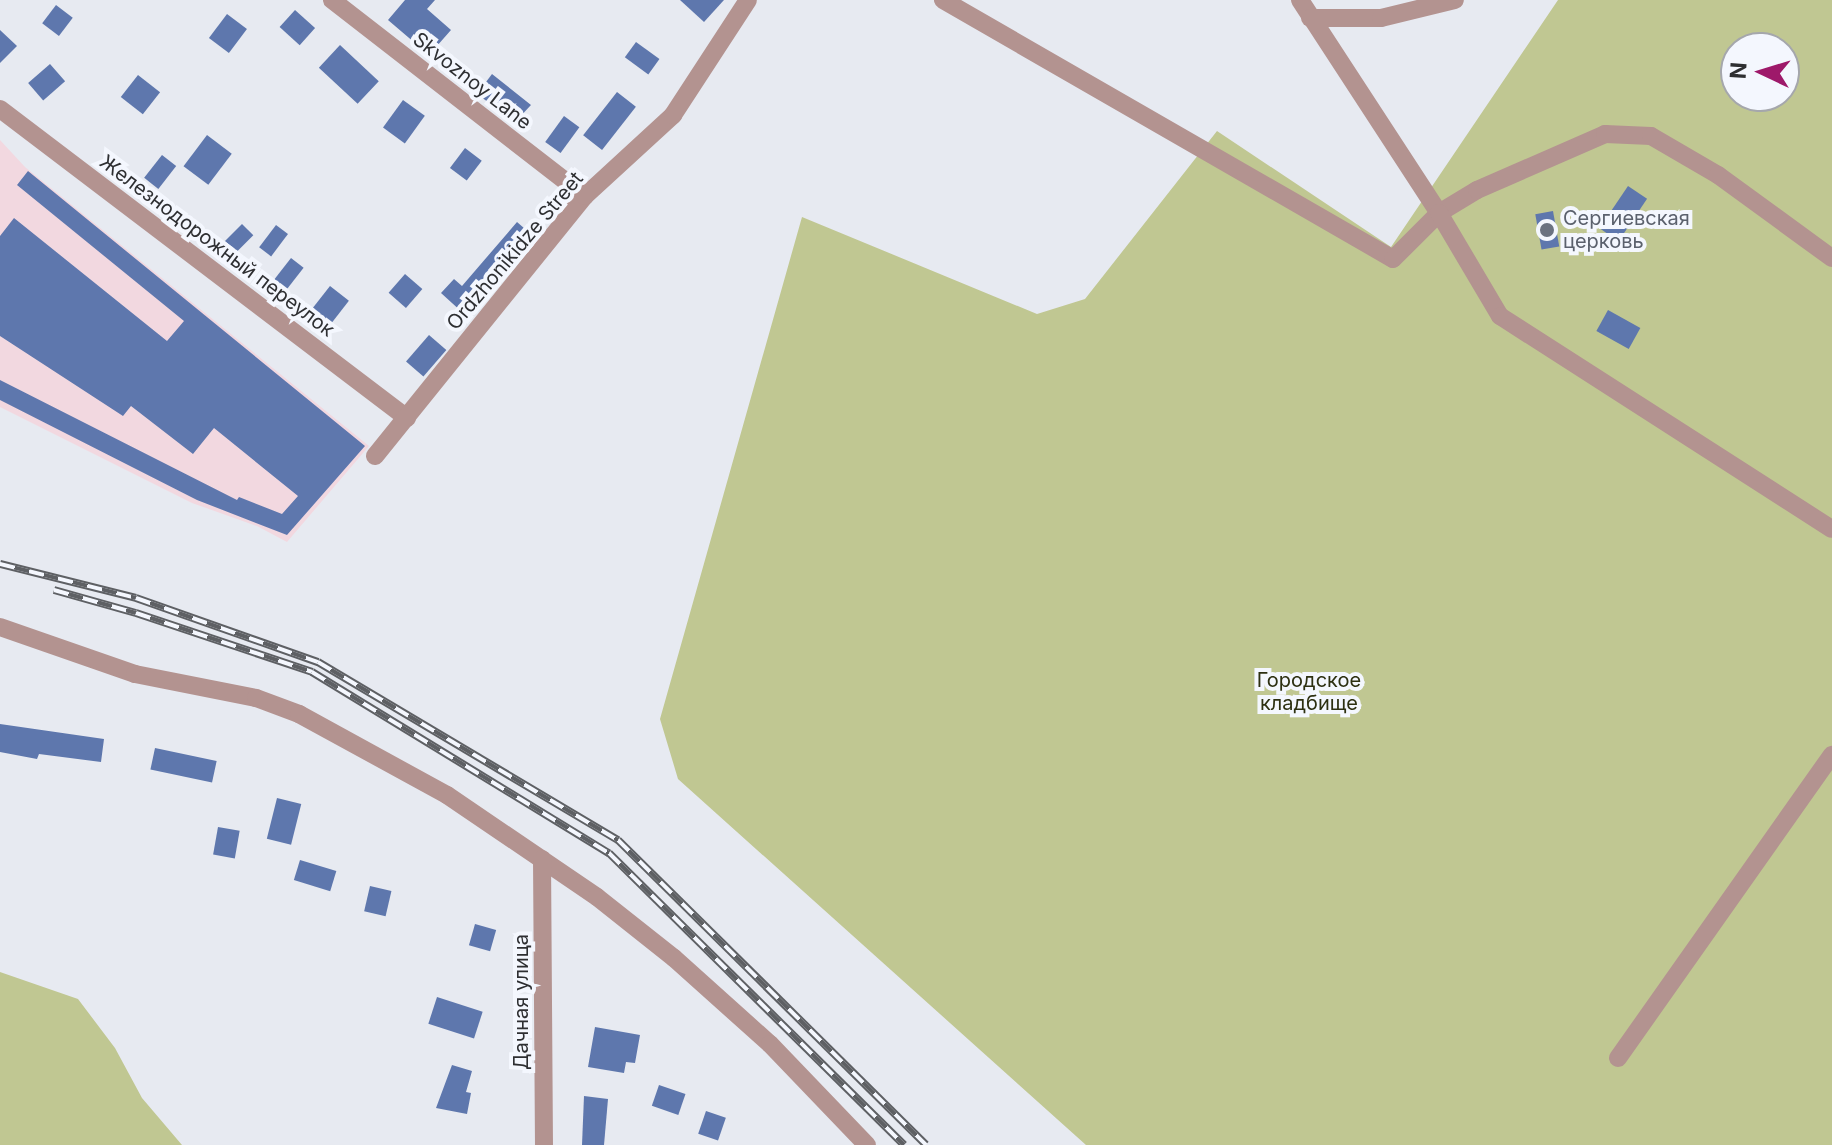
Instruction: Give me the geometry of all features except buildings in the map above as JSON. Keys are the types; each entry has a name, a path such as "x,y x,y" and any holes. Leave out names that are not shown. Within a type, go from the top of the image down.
{"street":[{"name":"Skvoznoy Lane","path":"332,0 585,196"},
{"name":"Ordzhonikidze Street","path":"375,456 585,196 673,115 748,0"},
{"path":"943,0 1393,259 1439,213 1477,190 1605,134 1651,136 1718,175 1832,258"},
{"path":"1300,0 1439,213 1500,316 1832,529"},
{"path":"1310,18 1381,18 1455,0"},
{"name":"Железнодорожный переулок","path":"0,109 407,418"},
{"path":"0,627 135,674 256,698 299,714 447,795 542,859 674,958 770,1044 867,1145"},
{"path":"1618,1058 1832,755"},
{"name":"Дачная улица","path":"542,859 544,1145"}],"shaded area":[{"path":"0,140 25,167 369,446 287,542 257,526 192,503 0,407"}],"green space":[{"name":"Городское кладбище","path":"1558,0 1832,0 1832,1145 1086,1145 678,779 660,719 802,217 1037,314 1085,299 1217,131 1391,247"},
{"path":"0,972 78,999 115,1048 142,1098 182,1145 0,1145"}],"railway":[{"path":"0,564 136,598 318,662 618,840 926,1145"},
{"path":"54,590 136,613 312,672 609,853 904,1145"}],"place":[{"name":"Сергиевская церковь","path":"1547,230"}]}
